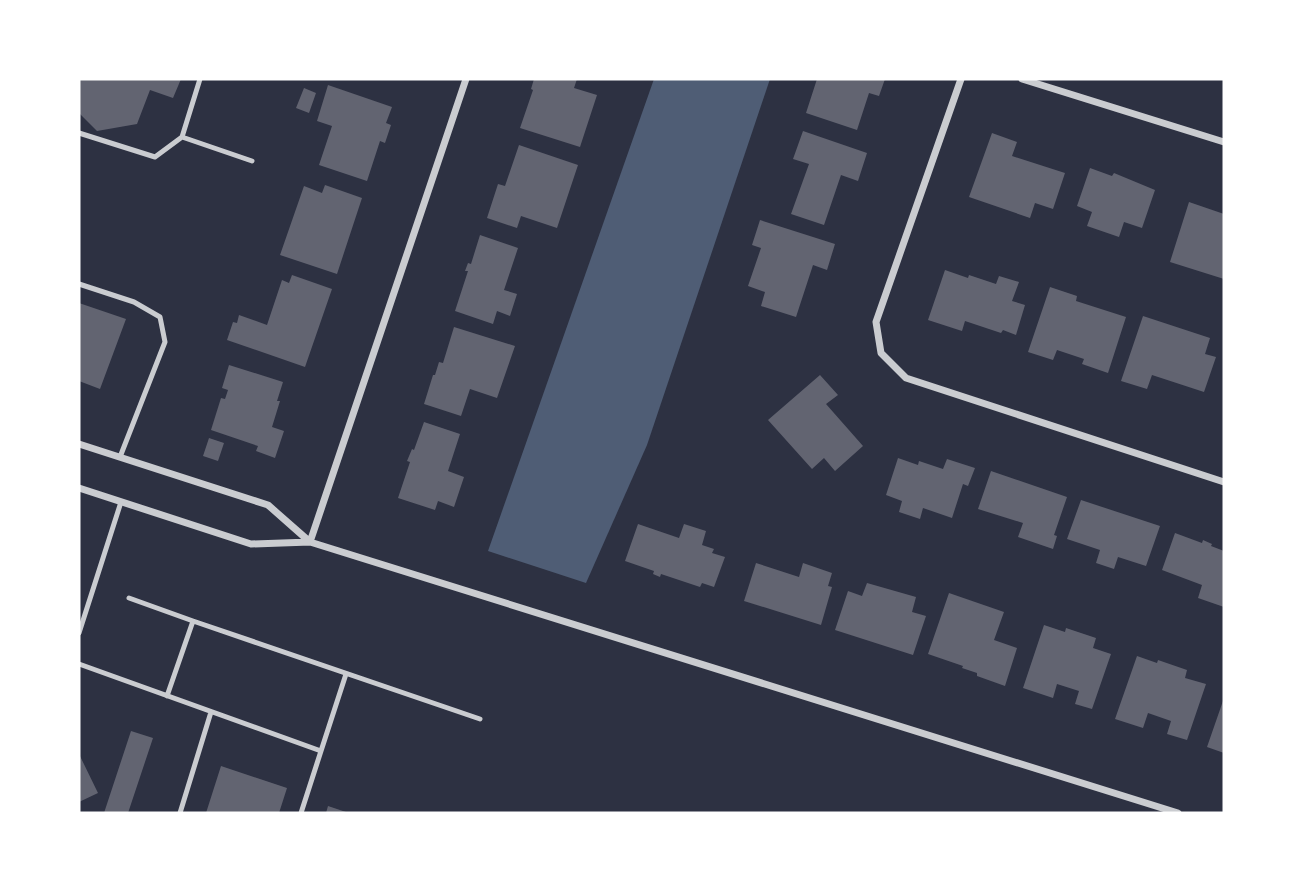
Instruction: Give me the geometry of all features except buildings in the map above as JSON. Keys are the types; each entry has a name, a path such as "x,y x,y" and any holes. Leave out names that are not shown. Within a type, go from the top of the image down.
{"street":[{"path":"310,542 466,79"},
{"path":"961,79 876,322 881,353 906,378 1224,482"},
{"path":"1022,79 1224,142"},
{"path":"79,444 268,505 310,542"},
{"path":"79,488 251,544 310,542 1178,813"}],"lane":[{"path":"79,133 155,158 181,137 200,79"},
{"path":"181,137 252,161"},
{"path":"79,284 134,302 160,317 165,342 121,457"},
{"path":"79,633 121,502"},
{"path":"129,598 480,719"},
{"path":"167,696 193,621"},
{"path":"79,664 321,751"},
{"path":"301,813 346,674"},
{"path":"180,813 211,712"}],"water":[{"path":"654,79 770,79 647,445 586,583 488,551"}]}
